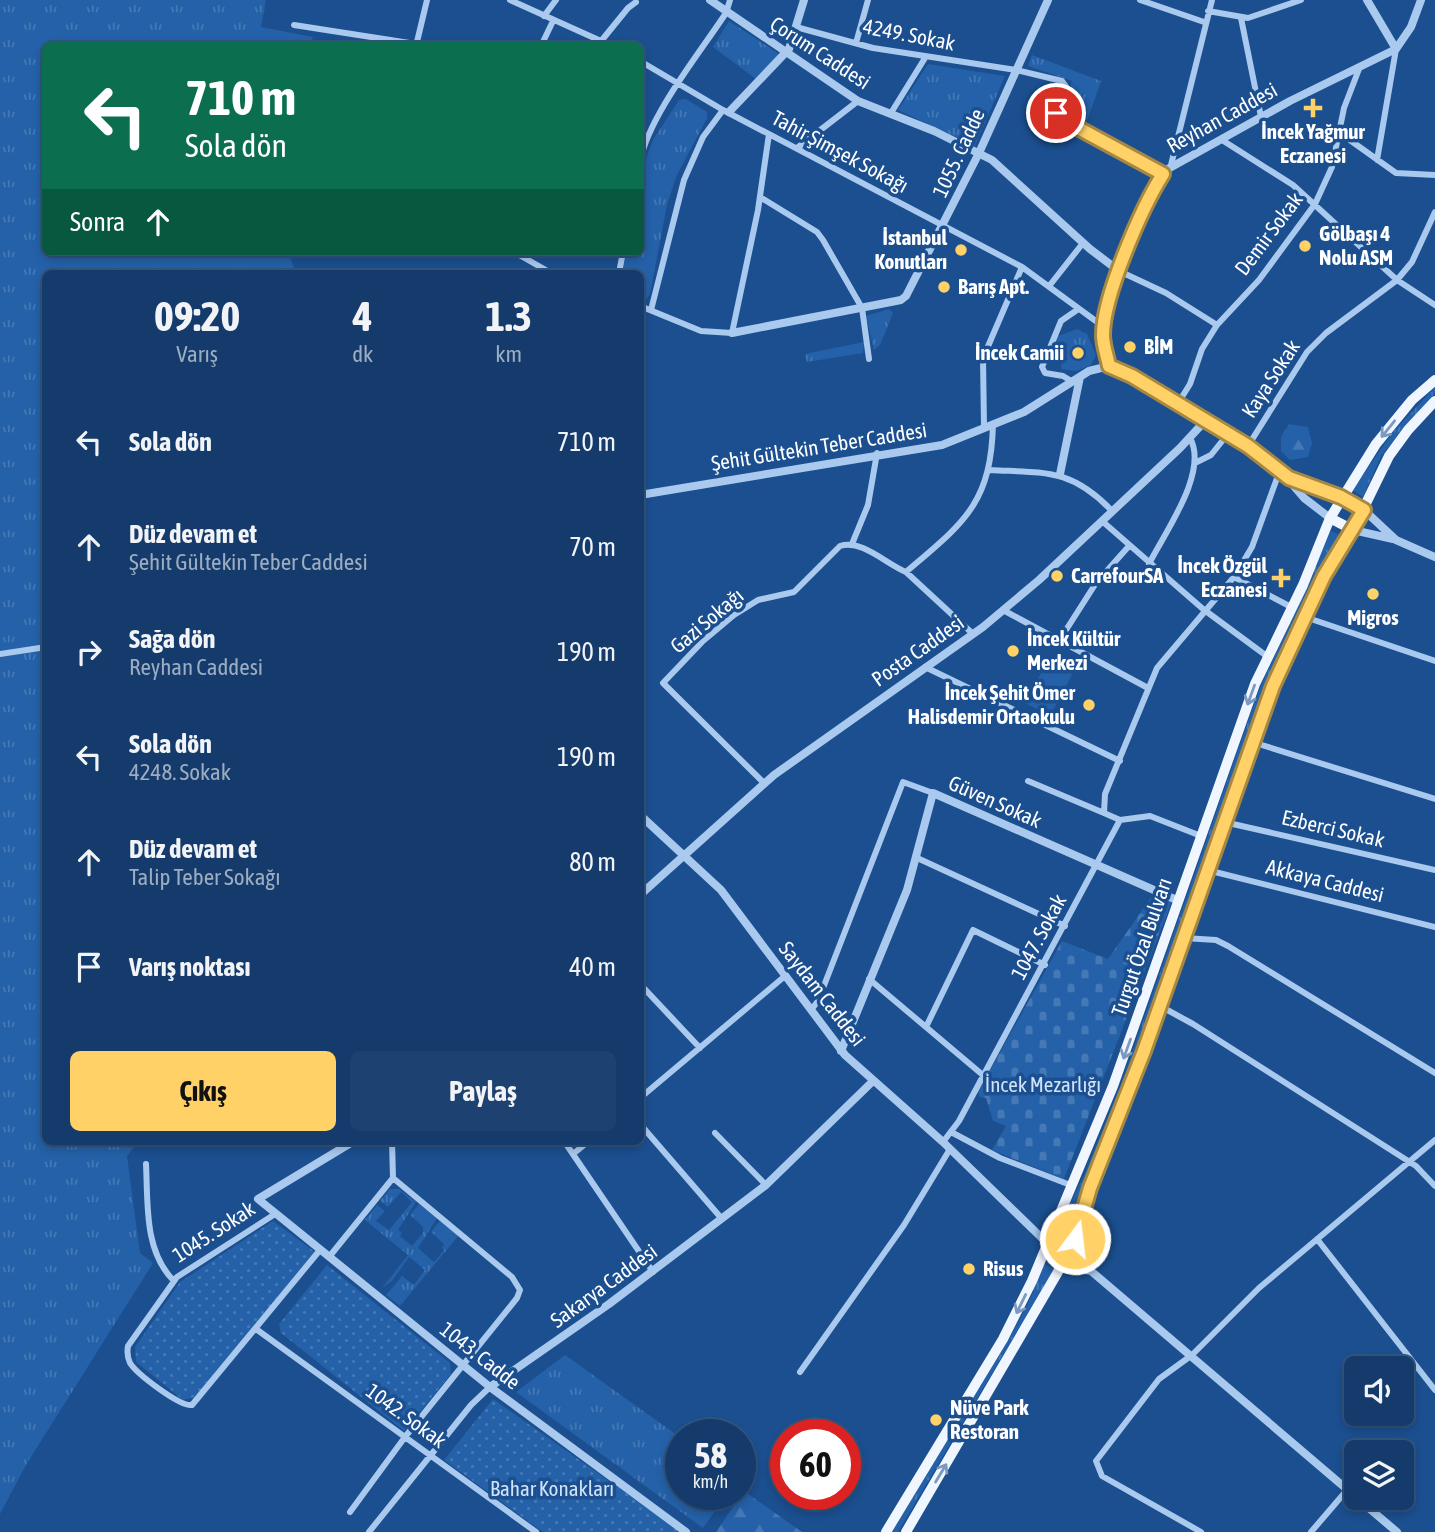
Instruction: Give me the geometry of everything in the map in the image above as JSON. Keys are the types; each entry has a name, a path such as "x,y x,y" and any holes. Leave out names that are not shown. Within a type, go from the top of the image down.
{"main road":[{"name":"Turgut Özal Bulvarı","path":"886,1532 1003,1339 1073,1186 1125,1054 1255,684 1293,608 1330,518 1341,497 1387,430 1435,380"},
{"name":"Turgut Özal Bulvarı","path":"906,1532 1064,1265 1075,1239 1090,1188 1160,1006 1252,742 1305,617 1324,576 1364,510 1389,456 1431,411 1435,401"},
{"path":"1341,497 1364,510"},
{"path":"1330,518 1353,530"},
{"path":"1063,1236 1071,1245 1069,1253 1063,1259 1052,1257 1047,1251 1047,1243 1052,1237 1063,1236"}],"street":[{"path":"417,42 427,0"},
{"path":"510,0 605,42"},
{"path":"544,16 556,0"},
{"name":"Çorum Caddesi","path":"710,0 858,101 979,153 1001,167 1083,243 1119,271"},
{"path":"644,143 660,113 726,13 730,0"},
{"path":"652,310 684,180 704,137 726,111 787,53 804,0"},
{"path":"856,43 868,0"},
{"name":"1055. Cadde","path":"644,307 701,331 732,334 862,308 906,296 979,153 1048,0"},
{"path":"1140,0 1204,22"},
{"path":"1171,165 1204,22 1212,0"},
{"path":"1208,11 1241,18 1255,17 1301,0"},
{"path":"1367,0 1396,49 1377,160"},
{"name":"Reyhan Caddesi","path":"1109,366 1104,327 1119,271 1145,206 1163,174 1171,165 1223,141 1261,117 1396,49 1411,27 1421,0"},
{"path":"602,40 636,2"},
{"path":"1241,18 1261,117"},
{"path":"543,42 553,21"},
{"path":"294,25 398,42"},
{"name":"4249. Sokak","path":"796,27 925,58 1016,70 1067,84 1056,116 1163,174"},
{"path":"891,113 925,58"},
{"name":"Tahir Şimşek Sokağı","path":"644,63 726,111 1022,267 1050,285 1077,310 1104,327"},
{"name":"Demir Sokak","path":"1177,405 1190,384 1202,349 1217,325 1259,280 1315,204 1332,167 1344,108 1360,69"},
{"path":"797,148 858,101"},
{"path":"1340,133 1396,173 1435,175"},
{"path":"732,334 760,197 769,134"},
{"path":"1223,141 1293,185 1397,280 1435,305"},
{"path":"760,197 817,232 862,308 869,359"},
{"name":"Kaya Sokak","path":"1248,446 1307,352 1325,334 1397,280 1412,262 1435,212"},
{"path":"1050,285 1083,243"},
{"path":"521,256 546,270"},
{"path":"906,572 969,513 983,491 990,470 983,359 1022,267"},
{"path":"1119,271 1166,293 1217,325"},
{"path":"1060,474 1076,379 1045,373 1042,367 1061,321 1077,310"},
{"path":"1109,366 1132,376 1204,422 1248,446 1280,470 1304,498 1330,518"},
{"name":"Şehit Gültekin Teber Caddesi","path":"644,494 877,453 942,445 1024,412 1076,379 1097,368 1109,366"},
{"name":"Posta Caddesi","path":"644,891 764,783 1003,610 1102,521 1204,422"},
{"path":"1197,462 1210,455 1227,435"},
{"path":"1149,564 1187,491 1197,462 1190,438"},
{"path":"877,453 868,505 852,544 906,572 972,633"},
{"path":"990,470 1060,474 1091,491 1112,511"},
{"path":"1104,813 1105,794 1157,668 1203,609 1234,577 1252,547 1280,470"},
{"path":"1289,478 1341,497"},
{"path":"1364,510 1396,540"},
{"path":"1102,521 1203,609 1268,657"},
{"path":"1353,530 1396,540 1435,557"},
{"name":"Gazi Sokağı","path":"764,783 663,683 734,615 758,600 789,595 833,551 852,544"},
{"path":"1059,640 1096,583 1129,546"},
{"path":"1234,577 1293,608"},
{"path":"1003,610 1148,688"},
{"path":"1305,617 1435,661"},
{"path":"0,654 42,648"},
{"path":"925,667 1120,761"},
{"path":"1252,742 1435,799"},
{"path":"1028,781 1120,820 1150,816 1201,836"},
{"path":"811,1010 818,1001 903,782 933,793"},
{"name":"Güven Sokak","path":"841,1051 906,890 933,793 1179,901"},
{"name":"Saydam Caddesi","path":"644,819 721,890 841,1051 943,1142 1047,1243"},
{"name":"1047. Sokak","path":"943,1142 984,1076 1098,867 1120,820"},
{"name":"Ezberci Sokak","path":"1224,822 1435,870"},
{"path":"915,857 1065,926"},
{"name":"Akkaya Caddesi","path":"1208,870 1435,927"},
{"path":"926,1027 973,930 1045,965"},
{"path":"1184,938 1216,940 1228,946 1435,1073"},
{"path":"644,1095 785,976"},
{"path":"869,979 984,1076"},
{"path":"644,988 700,1048"},
{"path":"1160,1006 1193,1024 1410,1162 1435,1186"},
{"name":"Sakarya Caddesi","path":"369,1532 429,1455 490,1387 653,1272 766,1185 873,1080"},
{"path":"644,1129 722,1219"},
{"path":"951,1132 1000,1158 1073,1186"},
{"path":"716,1133 766,1185"},
{"path":"1201,1532 1102,1476 1096,1465 1110,1440 1152,1386 1192,1356 1259,1288 1435,1140"},
{"name":"1043. Cadde","path":"348,1145 258,1199 490,1387 686,1532"},
{"path":"329,1257 393,1178 392,1145"},
{"path":"567,1145 653,1272"},
{"path":"573,1154 584,1145"},
{"path":"800,1372 904,1225 950,1149"},
{"path":"146,1164 150,1233 161,1266 173,1280"},
{"path":"350,1512 405,1437 517,1298 519,1286 393,1178"},
{"name":"1045. Sokak","path":"256,1329 192,1405 181,1404 135,1369 127,1352 173,1280 275,1214"},
{"path":"1075,1239 1081,1258 1091,1271 1344,1487"},
{"path":"1317,1239 1435,1390"},
{"path":"256,1329 320,1250"},
{"path":"1064,1265 1091,1271"},
{"name":"1042. Sokak","path":"256,1329 536,1532"},
{"path":"1311,1532 1344,1494"},
{"path":"1371,1510 1397,1532"}],"green space":[{"path":"0,0 266,0 261,27 313,37 311,42 42,42 42,256 290,256 295,270 42,270 42,1145 136,1145 127,1156 140,1253 153,1263 26,1465 0,1514"},
{"path":"729,21 779,54 756,79 713,47"},
{"path":"1032,55 1101,81 1086,124 1061,114 1072,81 1028,66"},
{"path":"928,64 1005,76 975,146 898,110"},
{"path":"686,99 707,112 707,118 676,177 667,205 650,294 646,300 644,270 623,270 626,256 644,256 644,172 647,156 653,140 679,100"},
{"path":"889,309 893,313 880,345 874,350 866,316"},
{"path":"1077,329 1087,334 1096,355 1091,365 1077,371 1061,369 1062,356 1055,355 1056,337"},
{"path":"864,342 863,353 807,362 805,354"},
{"path":"1435,387 1435,393 1381,456 1363,497 1352,490 1393,432"},
{"path":"1289,424 1308,427 1312,443 1308,457 1290,460 1281,451 1281,437"},
{"path":"1331,531 1342,536 1315,582 1257,707 1135,1059 1082,1194 1072,1227 1061,1222 1083,1178 1122,1081 1259,690"},
{"path":"1048,660 1073,673 1050,716 1025,703"},
{"name":"İncek Mezarlığı","path":"1152,896 1172,901 1064,1179 992,1150 1006,1126 993,1121 986,1098 980,1097 978,1092 1062,941 1108,959"},
{"path":"390,1189 399,1189 416,1202 398,1230 402,1233 400,1236 412,1246 423,1233 423,1227 410,1215 419,1204 437,1218 418,1248 434,1262 444,1250 444,1244 431,1232 440,1221 459,1235 400,1306 386,1295 402,1276 414,1285 425,1270 409,1257 392,1281 382,1288 408,1255 365,1220 377,1205 385,1211 376,1221 389,1230 412,1202 401,1192 388,1207 380,1201"},
{"path":"273,1221 315,1252 195,1397 183,1400 136,1362 135,1347 180,1282"},
{"path":"1043,1263 1054,1269 898,1532 892,1532 1012,1334 1033,1293"},
{"path":"327,1265 450,1363 451,1374 404,1431 281,1333 279,1324"},
{"path":"565,1355 665,1427 665,1500 516,1392"},
{"name":"Bahar Konakları","path":"493,1399 678,1532 543,1532 444,1460"},
{"path":"756,1499 802,1532 716,1532 731,1510 756,1510"},
{"path":"678,1510 716,1510 703,1528"}],"place":[{"name":"İncek Yağmur Eczanesi","path":"1313,108"},
{"name":"Gölbaşı 4 Nolu ASM","path":"1305,246"},
{"name":"İstanbul Konutları","path":"961,250"},
{"name":"Barış Apt.","path":"944,287"},
{"name":"BİM","path":"1130,347"},
{"name":"İncek Camii","path":"1078,353"},
{"name":"CarrefourSA","path":"1057,576"},
{"name":"İncek Özgül Eczanesi","path":"1281,578"},
{"name":"Migros","path":"1373,594"},
{"name":"İncek Kültür Merkezi","path":"1013,651"},
{"name":"İncek Şehit Ömer Halisdemir Ortaokulu","path":"1089,705"},
{"name":"Risus","path":"969,1269"},
{"name":"Nüve Park Restoran","path":"936,1420"}],"route":[{"path":"1056,113 1056,116 1163,174 1137,224 1111,296 1103,333 1109,366 1132,376 1204,422 1248,446 1289,478 1341,497 1364,510 1324,576 1273,686 1144,1051 1086,1199 1075,1239"}]}
